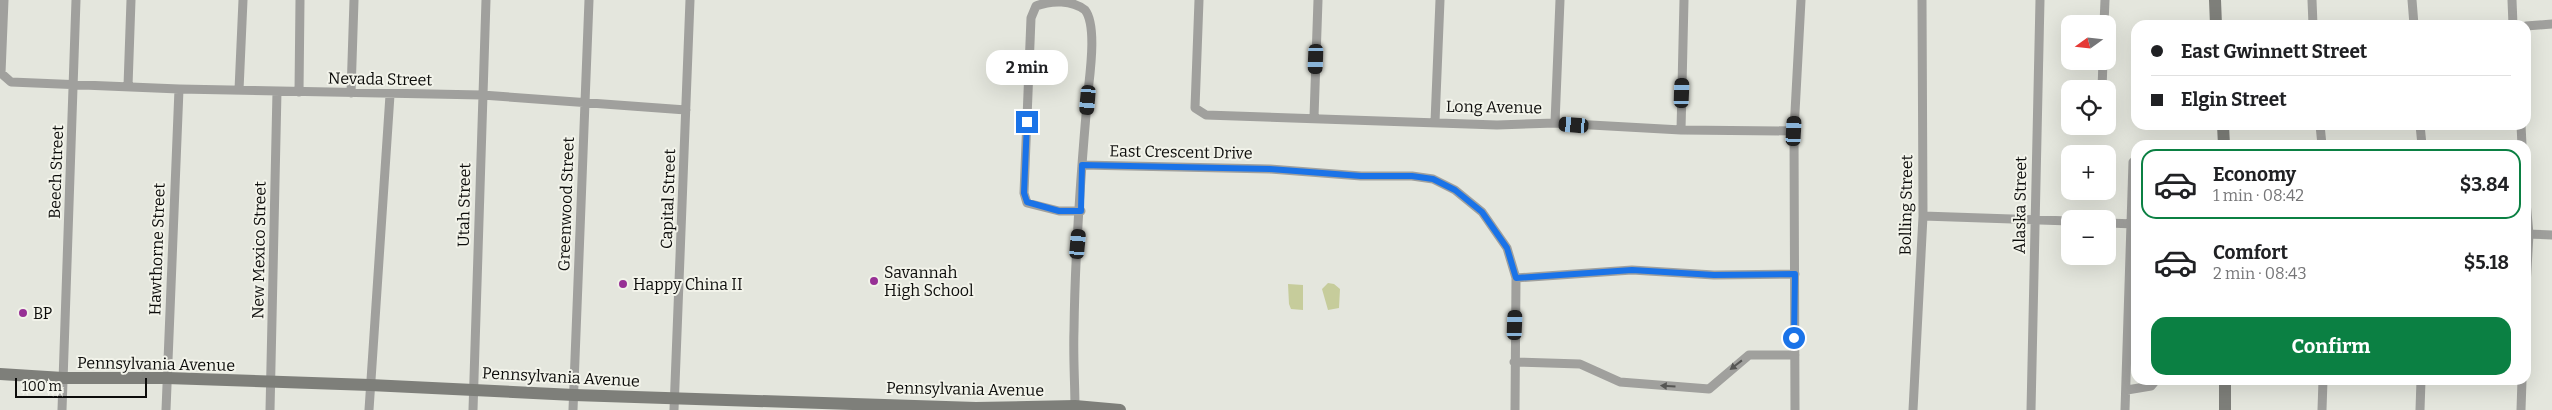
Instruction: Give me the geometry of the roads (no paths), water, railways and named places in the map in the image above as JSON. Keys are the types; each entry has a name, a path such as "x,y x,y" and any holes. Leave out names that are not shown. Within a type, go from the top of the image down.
{"main road":[{"path":"2215,0 2216,20"},
{"name":"Pennsylvania Avenue","path":"0,374 63,378 167,378 474,389 674,404 1120,410"},
{"path":"2225,385 2225,410"}],"street":[{"path":"4,0 1,73 11,82 74,85"},
{"name":"Beech Street","path":"62,410 76,0"},
{"path":"128,86 131,0"},
{"path":"239,90 243,0"},
{"path":"299,92 300,0"},
{"path":"351,93 354,0"},
{"name":"Utah Street","path":"473,410 486,0"},
{"name":"Greenwood Street","path":"573,410 590,0"},
{"name":"Capital Street","path":"674,404 690,0"},
{"path":"1075,408 1074,332 1081,211 1082,165 1090,79 1091,22 1085,10 1072,0 1052,0 1036,6 1031,18 1024,193 1027,202 1038,207 1081,211"},
{"name":"Long Avenue","path":"1199,0 1195,108 1206,115 1314,117 1497,125 1555,123 1681,130 1794,131"},
{"path":"1314,117 1318,0"},
{"path":"1435,122 1440,0"},
{"path":"1555,123 1560,0"},
{"path":"1681,130 1684,0"},
{"path":"1795,410 1794,131 1801,0"},
{"name":"Bolling Street","path":"1912,410 1923,216 1922,0"},
{"name":"Alaska Street","path":"2031,410 2040,0"},
{"path":"2104,15 2105,0"},
{"path":"2312,0 2313,20"},
{"path":"2412,0 2414,20"},
{"path":"2512,0 2513,20"},
{"path":"2531,26 2552,24"},
{"name":"Nevada Street","path":"74,85 128,86 179,90 390,95 482,95 686,110"},
{"name":"Hawthorne Street","path":"166,410 179,90"},
{"name":"New Mexico Street","path":"270,410 277,91"},
{"path":"369,410 390,95"},
{"name":"East Crescent Drive","path":"1082,165 1270,169 1361,176 1412,176 1433,179 1455,190 1482,212 1507,248 1516,278 1515,410"},
{"path":"1923,216 2061,220"},
{"path":"2116,223 2131,224"},
{"path":"2531,234 2552,235"},
{"path":"1516,278 1632,270 1714,275 1795,274"},
{"path":"2125,410 2131,295"},
{"path":"1514,362 1580,364 1607,378 1633,384 1709,388 1749,355 1795,355"},
{"path":"2127,390 2152,385"},
{"path":"2322,410 2323,385"},
{"path":"2420,410 2421,385"},
{"path":"2521,410 2522,385"}],"place":[{"name":"Savannah High School","path":"874,281"},
{"name":"Happy China II","path":"623,284"},
{"name":"BP","path":"23,313"}]}
